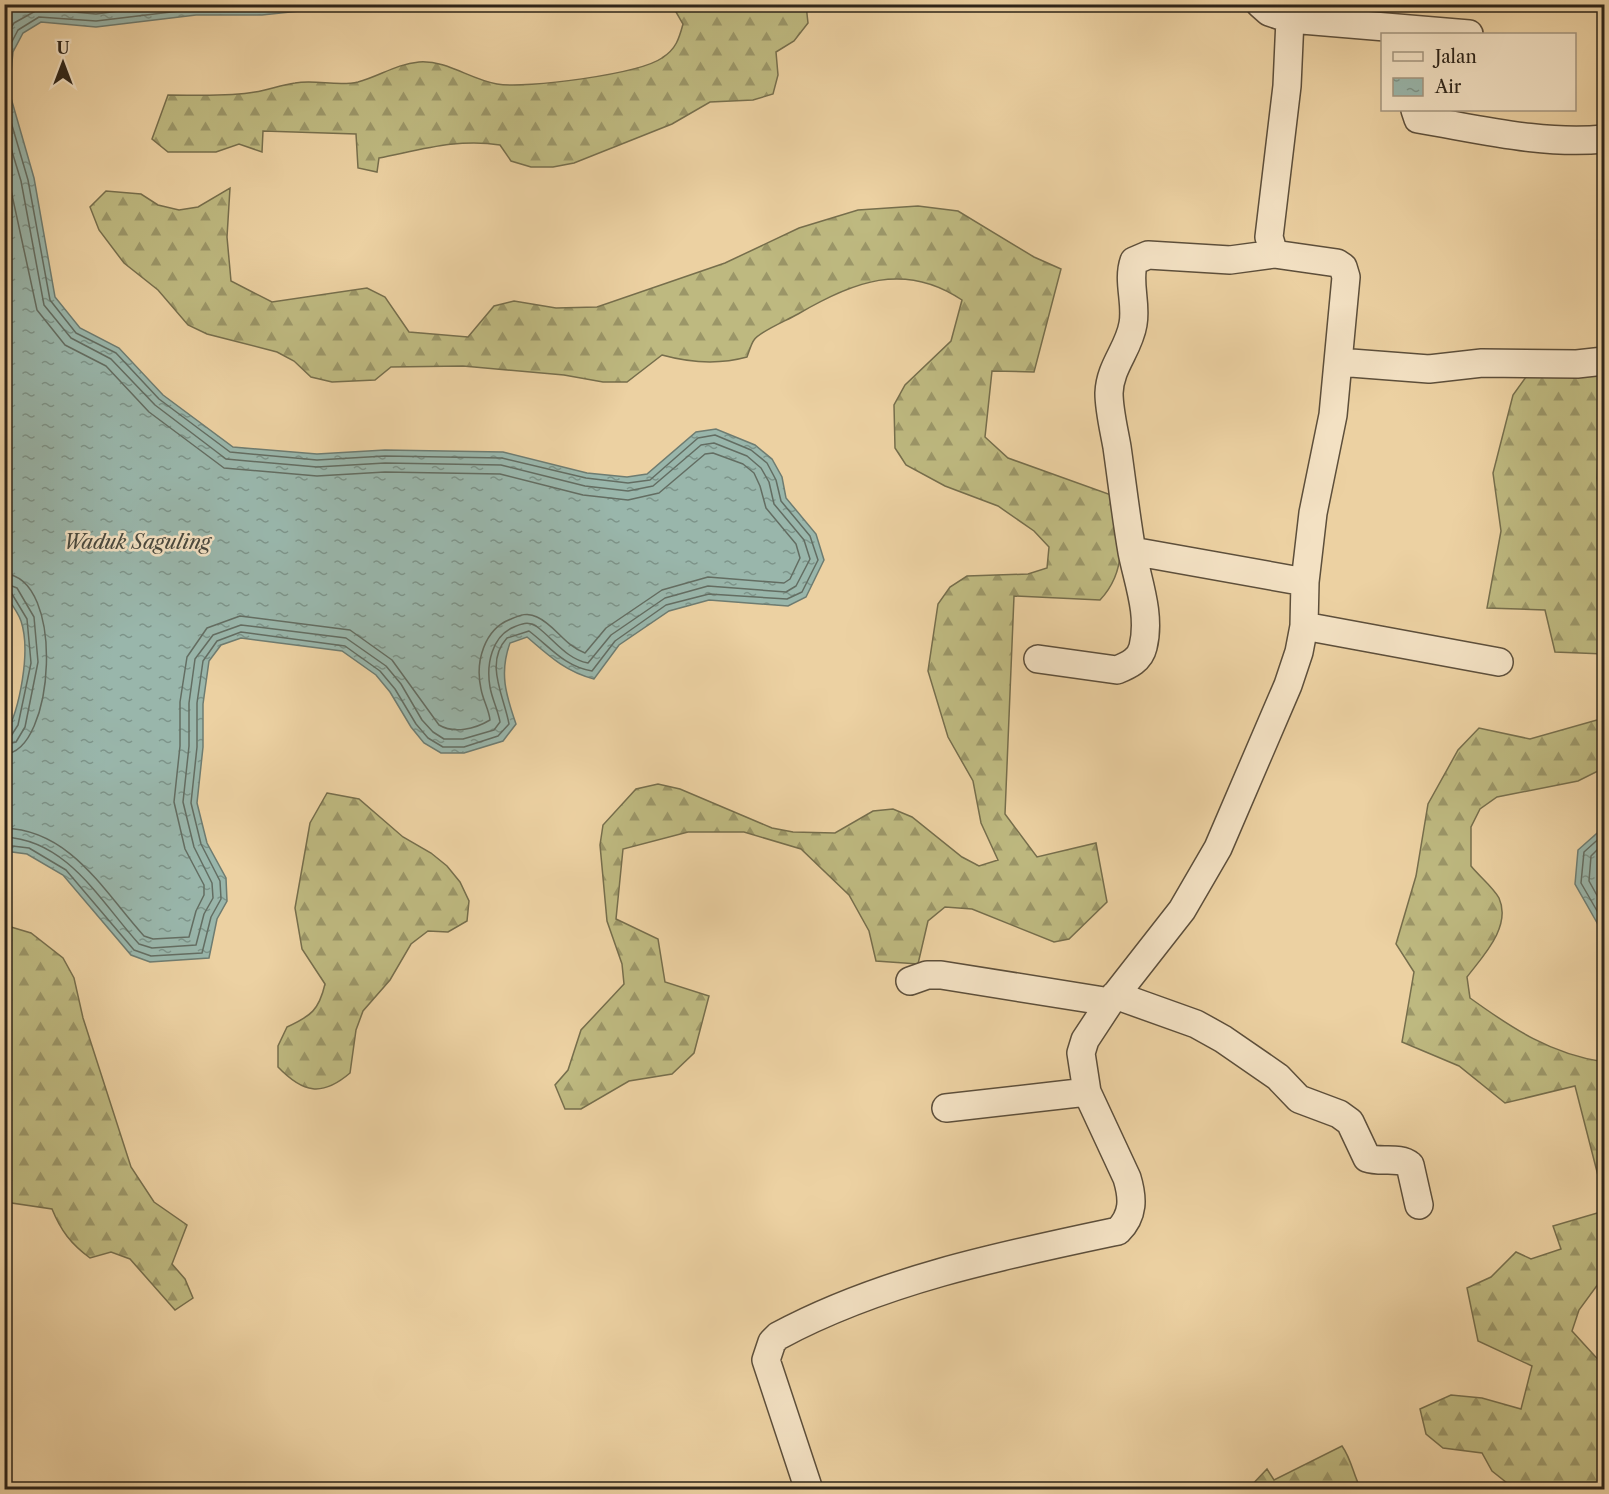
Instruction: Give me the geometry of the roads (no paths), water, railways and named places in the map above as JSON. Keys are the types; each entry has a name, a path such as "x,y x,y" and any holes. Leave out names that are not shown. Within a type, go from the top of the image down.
{"street":[{"path":"1260,4 1269,12 1290,19 1448,33"},
{"path":"1274,254 1269,237 1287,86 1290,19"},
{"path":"1415,111 1418,120 1539,138 1578,141 1605,139"},
{"path":"809,1490 766,1360 772,1342 794,1327 876,1294 965,1267 1118,1231 1129,1218 1131,1192 1087,1092 1081,1053 1085,1040 1112,999 1182,910 1218,848 1288,685 1299,652 1304,626 1305,582 1313,513 1333,416 1346,285 1343,267 1338,263 1274,254 1230,260 1149,255 1134,261 1131,270 1135,311 1133,327 1128,343 1115,364 1109,394 1132,551 1146,628 1143,649 1137,658 1117,670 1038,659"},
{"path":"1338,362 1429,369 1482,363 1576,364 1605,361"},
{"path":"1132,551 1305,582"},
{"path":"1304,626 1499,662"},
{"path":"910,981 927,975 941,975 1112,999 1196,1024 1278,1077 1299,1099 1339,1114 1350,1122 1367,1158 1400,1161 1410,1165 1419,1205"},
{"path":"946,1108 1087,1092"}],"water":[{"name":"Waduk Saguling","path":"5,4 439,5 328,8 262,15 196,15 96,27 41,22 23,33 13,52 9,91 34,178 55,297 80,328 119,348 163,395 233,447 317,454 385,450 503,452 587,473 627,477 647,474 696,432 716,429 755,445 772,459 782,477 786,498 816,534 824,560 806,597 788,606 709,600 669,611 619,645 594,679 566,668 527,637 510,643 504,674 509,703 516,724 503,741 464,753 441,753 424,743 376,675 342,651 241,638 221,645 209,661 203,704 203,747 197,803 207,843 226,878 227,901 217,919 209,958 150,962 131,955 63,875 27,854 5,851 5,736 19,696 25,648 21,621 4,593"},
{"path":"1604,827 1604,935 1575,884 1578,850"}]}
